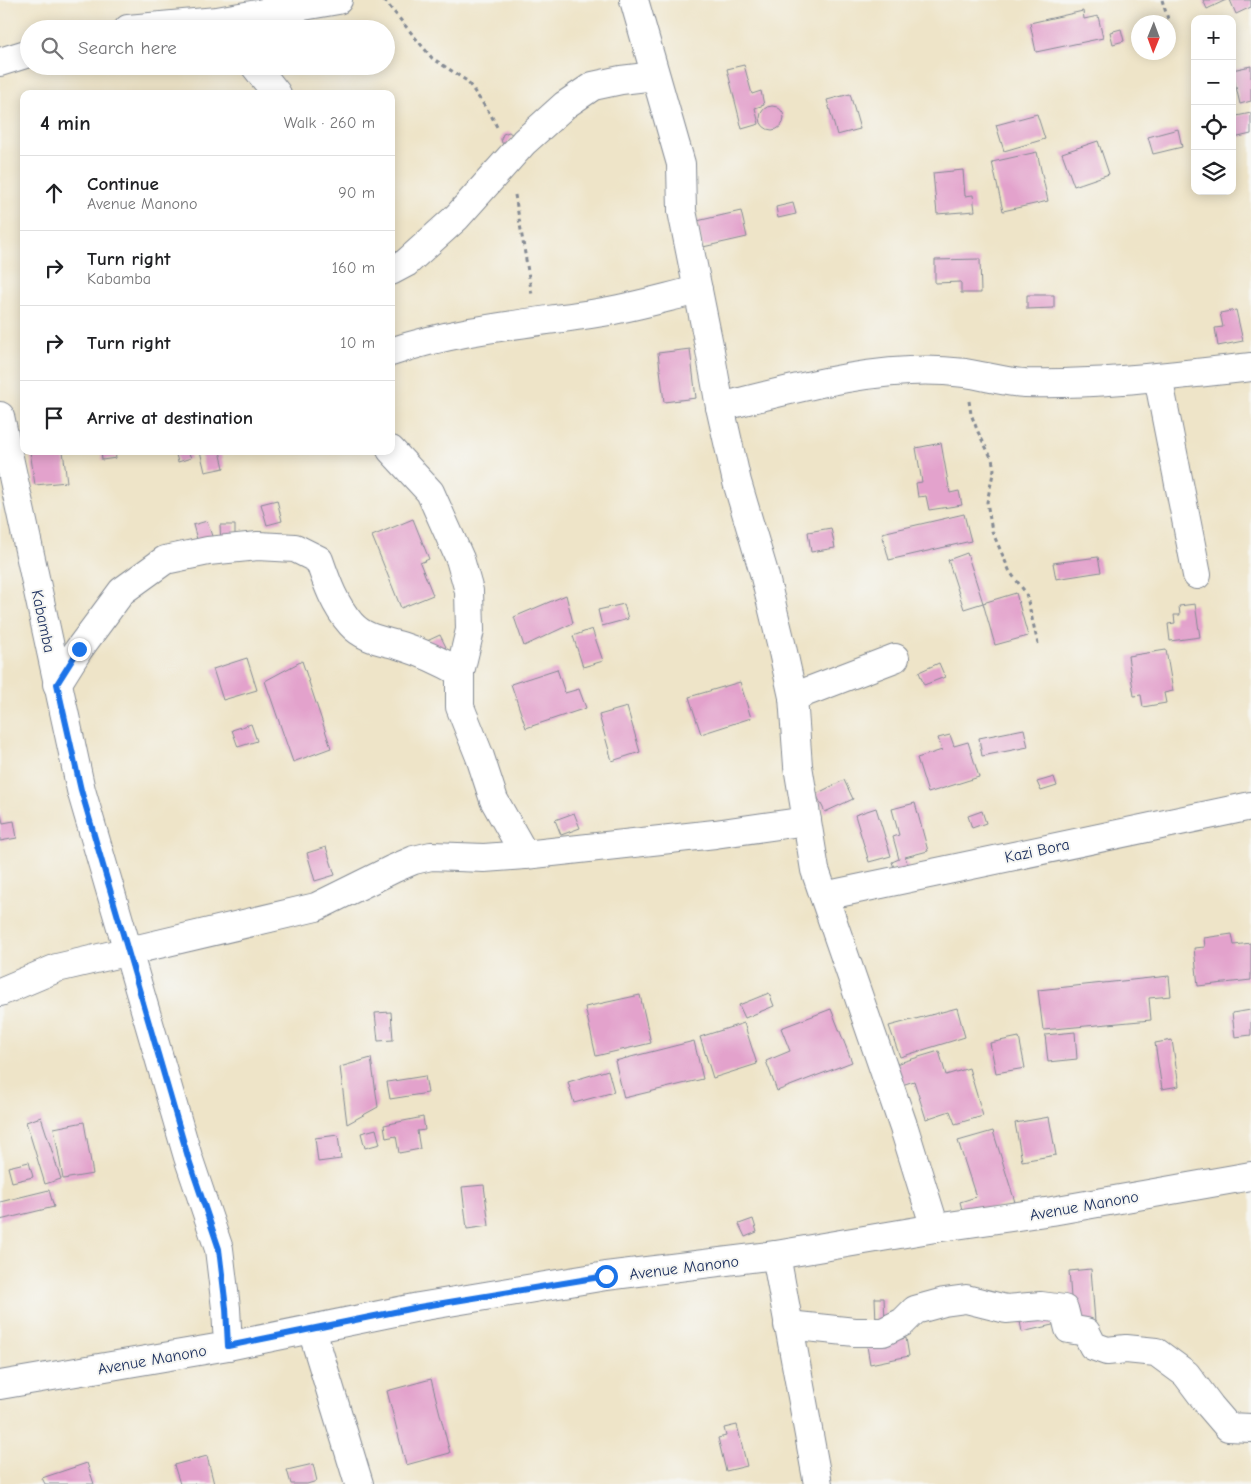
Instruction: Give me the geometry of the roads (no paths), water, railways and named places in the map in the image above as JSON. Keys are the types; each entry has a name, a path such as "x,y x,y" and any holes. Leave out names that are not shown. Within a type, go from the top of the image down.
{"street":[{"path":"244,20 338,0"},
{"path":"634,0 681,164 682,212 720,408 737,482 764,572 782,643 793,697 798,766 815,870 834,931 904,1128 935,1228"},
{"path":"0,62 20,56"},
{"path":"263,75 274,90"},
{"path":"395,269 406,263 457,217 524,142 565,106 593,86 655,76"},
{"path":"395,351 426,340 482,329 599,313 698,290"},
{"path":"720,408 772,394 868,375 909,371 964,373 1022,383 1080,383 1251,367"},
{"path":"1158,377 1197,575"},
{"name":"Kabamba","path":"0,416 81,790 188,1157 219,1249 224,1284 228,1346"},
{"path":"395,454 430,492 460,559 469,591 470,630 460,672 460,707 480,757 494,800 525,855"},
{"path":"57,684 79,649 122,591 166,560 208,551 258,546 295,548 319,560 333,598 352,626 375,640 402,646 434,658 460,672"},
{"path":"793,697 895,658"},
{"name":"Kazi Bora","path":"824,896 1251,806"},
{"path":"0,992 57,968 316,907 393,869 414,860 431,856 484,858 525,855 715,834 807,821"},
{"name":"Avenue Manono","path":"0,1385 228,1346 419,1307 606,1276 776,1255 935,1228 1052,1212 1251,1176"},
{"path":"776,1255 818,1484"},
{"path":"788,1325 856,1332 883,1332 903,1322 915,1310 944,1302 966,1299 1006,1309 1041,1306 1064,1309 1069,1329 1086,1332 1093,1346 1107,1351 1126,1349 1156,1352 1186,1374 1228,1427 1251,1428"},
{"path":"312,1330 359,1484"}]}
